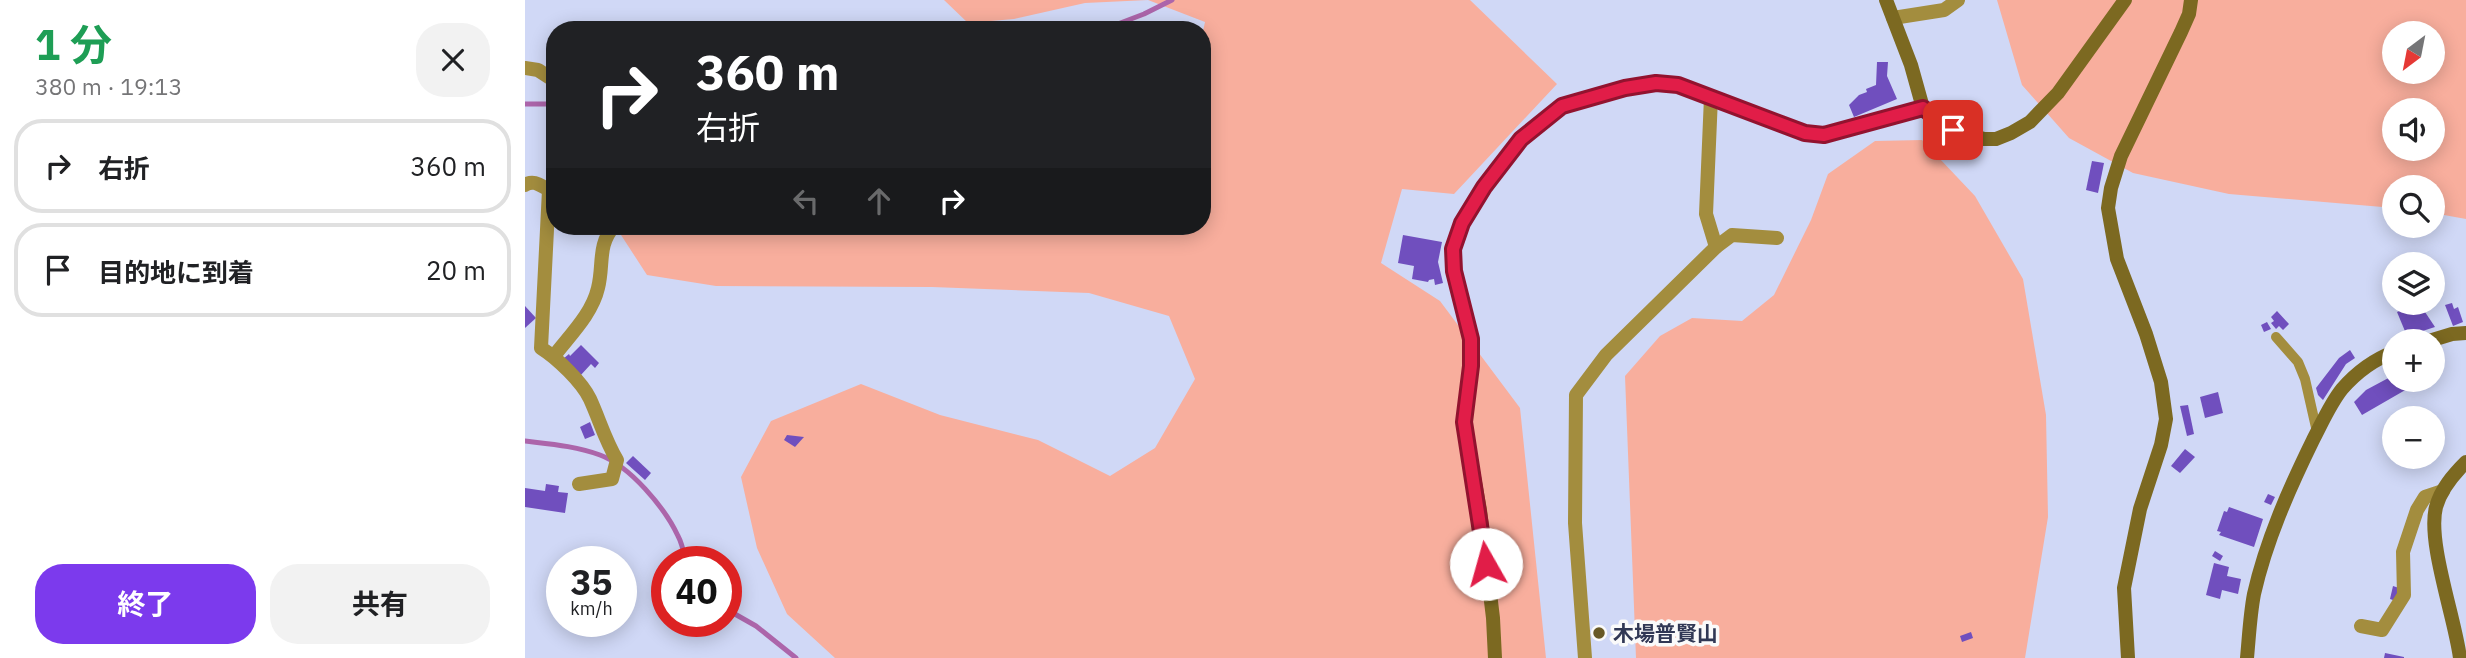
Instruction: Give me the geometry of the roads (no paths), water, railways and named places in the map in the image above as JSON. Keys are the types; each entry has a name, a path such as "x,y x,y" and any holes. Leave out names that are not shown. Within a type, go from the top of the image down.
{"street":[{"path":"1886,0 1911,65 1923,108 1953,130 1968,136 1996,139 2030,122 2058,93 2125,0"},
{"path":"1893,18 1944,10 1958,0"},
{"path":"2128,658 2124,588 2140,509 2161,445 2165,419 2161,382 2117,259 2108,208 2111,188 2122,156 2189,14 2191,0"},
{"path":"525,68 538,70 546,75"},
{"path":"1495,658 1480,510 1464,422 1471,366 1471,339 1454,271 1453,249 1462,223 1484,187 1521,139 1562,106 1625,88 1656,83 1678,85 1805,133 1824,135 1923,108"},
{"path":"1711,97 1706,214 1716,247"},
{"path":"525,185 531,182 546,186"},
{"path":"549,235 541,348 554,356 589,397 616,466 612,480 579,484"},
{"path":"554,356 583,328 599,287 601,247 608,235"},
{"path":"1585,658 1575,523 1576,396 1606,355 1716,247 1732,235 1777,237"},
{"path":"2445,336 2466,333"},
{"path":"2247,658 2254,597 2262,563 2302,463 2329,409 2343,389 2382,356"},
{"path":"2460,658 2434,532 2436,507 2447,482 2466,462"},
{"path":"2361,626 2382,630 2404,595 2403,552 2417,510 2425,497 2443,491"}],"lane":[{"path":"2276,337 2298,362 2305,379 2317,432"}],"waterway":[{"path":"1126,21 1172,0"},
{"path":"525,104 546,104"},
{"path":"525,441 591,452 623,468 665,513 682,546"},
{"path":"742,618 796,658"}],"place":[{"name":"木場普賢山","path":"1599,633"}]}
